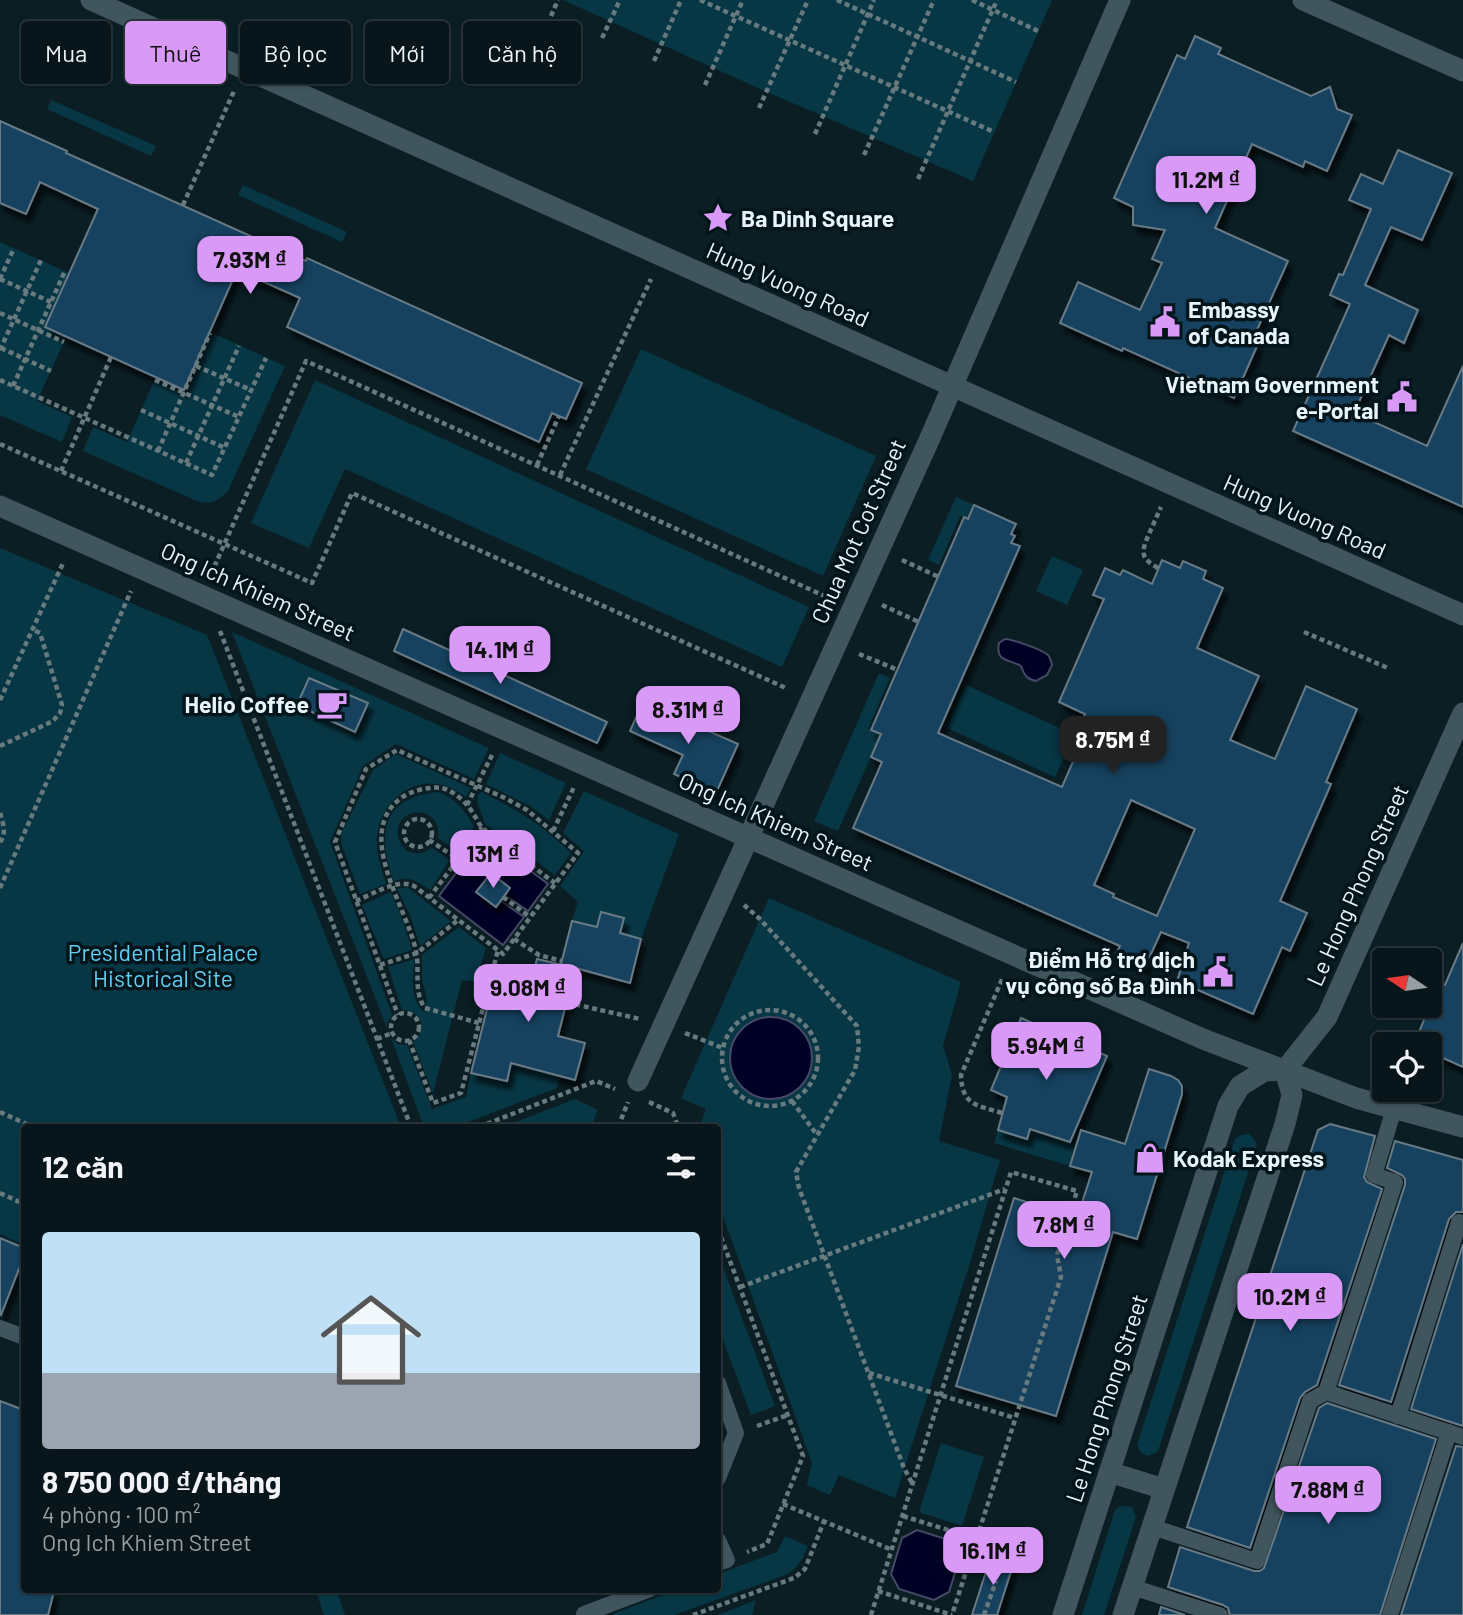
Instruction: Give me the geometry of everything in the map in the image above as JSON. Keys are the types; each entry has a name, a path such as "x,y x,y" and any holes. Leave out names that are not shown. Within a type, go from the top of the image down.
{"street":[{"name":"Hung Vuong Road","path":"91,0 240,67"},
{"name":"Chua Mot Cot Street","path":"632,1091 953,386 1120,0"},
{"path":"1303,0 1463,71"},
{"name":"Hung Vuong Road","path":"278,84 1463,615"},
{"name":"Ong Ich Khiem Street","path":"0,506 1203,1039 1356,1098 1463,1127"},
{"name":"Le Hong Phong Street","path":"1063,1615 1228,1106 1240,1086 1264,1070 1286,1070 1327,1017 1463,713"},
{"path":"1123,1615 1284,1124 1292,1095 1286,1070"},
{"path":"1109,1472 1164,1489"}],"lane":[{"path":"1152,1527 1257,1561 1310,1401 1326,1392 1395,1182 1374,1175 1394,1109"},
{"path":"1398,1416 1459,1222"},
{"path":"0,1328 21,1337"},
{"path":"721,1391 736,1433 721,1470"},
{"path":"1326,1392 1456,1434 1390,1615"},
{"path":"1132,1587 1220,1615"},
{"path":"584,1614 639,1593"}],"path":[{"path":"551,16 558,0"},
{"path":"602,38 620,0"},
{"path":"654,61 681,0"},
{"path":"701,0 994,132"},
{"path":"705,85 743,0"},
{"path":"759,108 808,0"},
{"path":"837,0 1016,82"},
{"path":"816,134 874,0"},
{"path":"864,155 934,0"},
{"path":"972,0 1038,31"},
{"path":"918,179 997,0"},
{"path":"183,205 240,78"},
{"path":"14,247 0,279 51,302"},
{"path":"560,475 662,256"},
{"path":"41,260 0,349 51,371"},
{"path":"13,386 65,271"},
{"path":"0,313 64,342"},
{"path":"158,451 210,333"},
{"path":"186,463 239,346"},
{"path":"61,471 111,357"},
{"path":"0,380 212,475 266,358"},
{"path":"223,543 306,361 852,609"},
{"path":"196,366 251,390"},
{"path":"155,380 239,418"},
{"path":"141,410 225,448"},
{"path":"537,465 559,416"},
{"path":"0,444 312,583 352,493 811,699"},
{"path":"1158,568 1149,563 1143,554 1143,546 1171,484"},
{"path":"0,701 74,538"},
{"path":"0,888 141,568"},
{"path":"925,570 939,577"},
{"path":"207,598 409,1124"},
{"path":"904,615 919,622"},
{"path":"0,746 53,721 60,713 62,705 40,633 32,629"},
{"path":"1304,632 1388,668"},
{"path":"883,664 898,670"},
{"path":"467,806 506,730"},
{"path":"356,901 407,883 503,954 578,853 527,810 397,750 366,769 335,842 356,901 398,1015"},
{"path":"553,831 574,786 587,766"},
{"path":"479,1023 425,1008 420,1002 417,953 381,849 383,827 389,809 403,796 420,790 442,788 460,797 482,827 555,883"},
{"path":"0,813 4,837 0,842"},
{"path":"420,819 428,823 432,832 429,841 422,846 413,847 406,841 405,827 411,821 420,819"},
{"path":"429,898 482,827"},
{"path":"429,841 458,859"},
{"path":"725,888 760,919 857,1026 859,1047 855,1070 796,1172 799,1188 824,1255 904,1468 913,1484"},
{"path":"503,897 530,917"},
{"path":"380,965 417,953 458,919"},
{"path":"514,939 539,955 562,961"},
{"path":"409,1041 433,1103 461,1093 498,950"},
{"path":"1002,1113 972,1103 961,1091 961,1076 1012,955"},
{"path":"577,968 569,1003 663,1025 723,1048"},
{"path":"761,1010 778,1010 806,1025 815,1039 819,1055 817,1072 810,1087 792,1101 768,1107 752,1104 739,1096 729,1084 723,1069 723,1048 734,1026 747,1016 761,1010"},
{"path":"407,1013 418,1021 417,1034 409,1041 400,1041 392,1033 392,1021 398,1015 407,1013"},
{"path":"377,1038 392,1033"},
{"path":"487,1124 596,1081 632,1091 673,1113 677,1124"},
{"path":"619,1124 632,1091"},
{"path":"792,1101 817,1135"},
{"path":"0,1112 26,1124"},
{"path":"871,1615 878,1591 1012,1172 1077,1191 1057,1255 1060,1277 952,1615 878,1591"},
{"path":"740,1287 1006,1189"},
{"path":"0,1193 21,1203"},
{"path":"721,1237 803,1456 767,1545 722,1562"},
{"path":"868,1372 1015,1418"},
{"path":"736,1433 788,1415"},
{"path":"783,1504 892,1550"},
{"path":"903,1516 976,1539"},
{"path":"693,1615 794,1578 805,1569 824,1521"},
{"path":"984,1615 996,1581"}],"green space":[{"path":"563,0 1052,0 973,181"},
{"path":"51,100 156,146 151,156 47,109"},
{"path":"243,185 347,232 342,242 238,195"},
{"path":"0,242 69,273 45,327 66,337 37,401 72,417 62,442 0,415"},
{"path":"210,332 285,366 225,494 212,502 199,502 83,451 93,427 127,442 156,377 184,389"},
{"path":"641,349 876,456 823,576 586,469"},
{"path":"315,380 809,607 782,667 345,469 309,548 251,523"},
{"path":"956,497 974,505 968,519 960,516 939,565 928,560"},
{"name":"Presidential Palace Historical Site","path":"0,548 207,635 400,1124 21,1124 21,1244 0,1234"},
{"path":"1052,556 1083,570 1067,605 1036,591"},
{"path":"232,632 489,748 474,779 396,744 363,766 330,842 392,1015 387,1028"},
{"path":"879,673 890,678 868,729 881,734 838,831 814,821"},
{"path":"966,685 1075,735 1055,777 947,728"},
{"path":"500,753 566,783 549,820 530,806 486,784"},
{"path":"396,754 471,788 466,797 442,785 418,785 398,796 384,814 377,836 378,854 386,884 360,894 341,843 342,832 373,770"},
{"path":"584,791 679,834 641,939 620,933 624,918 601,912 597,927 572,921 578,902 560,886 584,851 563,833"},
{"path":"439,792 460,806 474,827 457,852 438,838 438,827 426,814 410,814 403,818 398,836 406,850 419,853 432,848 450,860 430,890 408,879 394,882 386,848 388,821 405,801"},
{"path":"481,792 529,818 571,853 555,875 485,824 477,802"},
{"path":"407,887 451,921 420,946 410,915 397,889"},
{"path":"391,892 412,950 384,959 362,905"},
{"path":"769,898 961,982 943,1046 952,1075 939,1141 1000,1160 895,1498 839,1475 830,1495 807,1485 812,1463 721,1210 721,1124 700,1124 706,1109 681,1098"},
{"path":"459,927 486,948 475,982 462,980 433,1093 413,1042 420,1032 421,1021 409,1011 402,1010 388,967 415,959 414,994 424,1012 427,1000 422,980 422,955"},
{"path":"520,1022 548,1073 560,1076 557,1088 463,1124 423,1124 391,1038 398,1044 407,1045 432,1109 466,1097 471,1073 506,1081"},
{"path":"575,1099 598,1110 592,1124 511,1124"},
{"path":"1030,1129 1077,1144 1070,1166 994,1143 998,1130 1027,1139"},
{"path":"1249,1134 1257,1145 1158,1451 1147,1456 1140,1452 1137,1445 1235,1139"},
{"path":"721,1262 775,1406 751,1415 721,1335"},
{"path":"941,1443 984,1457 962,1526 919,1512"},
{"path":"1121,1506 1132,1507 1136,1517 1104,1615 1082,1615 1115,1510"},
{"path":"785,1536 808,1546 799,1564 783,1576 674,1615 613,1614 668,1593 721,1593 721,1573 777,1552"},
{"path":"316,1593 337,1593 345,1615 324,1615"},
{"path":"756,1600 752,1615 718,1615"}],"shaded area":[{"path":"1005,639 1048,655 1052,665 1047,675 1033,680 1026,676 1021,666 1001,657 999,643"},
{"path":"484,836 548,884 528,911 505,895 501,901 524,917 503,945 439,896"},
{"path":"771,1017 787,1020 800,1029 809,1042 812,1058 809,1074 800,1087 787,1096 771,1099 755,1096 742,1087 733,1074 730,1058 733,1042 742,1029 755,1020"},
{"path":"917,1530 952,1541 960,1556 949,1592 934,1600 899,1589 891,1574 902,1538"}],"building":[{"path":"1195,36 1221,48 1218,54 1311,96 1330,87 1337,109 1352,115 1327,171 1305,161 1303,167 1252,144 1215,228 1288,261 1252,341 1258,344 1234,398 1060,323 1078,282 1140,310 1162,263 1152,259 1165,230 1133,225 1133,207 1114,198 1177,55 1185,59"},
{"path":"0,121 582,383 566,419 552,413 539,442 287,327 300,298 237,270 184,390 45,327 98,209 40,182 26,214 0,203"},
{"path":"1398,150 1452,173 1422,240 1391,227 1365,285 1418,310 1404,343 1389,335 1354,413 1427,446 1463,366 1463,507 1293,431 1350,304 1330,295 1339,274 1343,275 1371,209 1349,200 1361,174 1383,184"},
{"path":"974,505 1016,524 1011,534 1015,536 1011,543 1020,546 938,733 1062,787 1088,727 1081,724 1085,714 1059,702 1104,599 1093,595 1105,568 1120,575 1123,570 1152,584 1162,560 1180,568 1183,561 1206,571 1203,579 1223,588 1197,648 1259,676 1230,740 1275,759 1306,686 1357,709 1326,782 1331,784 1280,901 1307,913 1290,951 1282,947 1253,1014 1177,981 1189,943 1161,932 1145,967 1116,954 1120,946 853,828 882,762 871,757 881,734 871,730 964,517 968,519","holes":["1131,800 1195,829 1157,916 1113,897 1114,894 1094,885"]},
{"path":"403,629 607,722 597,743 394,651"},
{"name":"Helio Coffee","path":"309,678 368,703 355,732 297,705"},
{"path":"643,702 738,744 716,793 674,774 683,755 630,731"},
{"path":"491,873 510,888 496,907 476,892"},
{"path":"601,912 624,918 620,933 641,939 630,983 561,964 572,921 597,927"},
{"path":"1463,943 1463,1067 1442,1057 1442,1032 1419,1032 1425,1018 1442,1018 1442,984 1445,985"},
{"path":"537,959 575,968 558,1036 585,1043 575,1080 511,1063 507,1081 471,1073 498,965 533,974"},
{"path":"1021,1018 1107,1056 1070,1142 1030,1129 1027,1139 998,1130 1007,1097 991,1090"},
{"path":"1149,1069 1178,1080 1182,1086 1182,1094 1137,1239 1113,1232 1056,1416 956,1386 1014,1198 1077,1218 1092,1172 1070,1166 1081,1130 1125,1144"},
{"path":"1330,1124 1375,1136 1364,1177 1367,1182 1382,1189 1317,1385 1300,1398 1250,1548 1187,1527 1318,1130"},
{"path":"1395,1141 1463,1160 1463,1212 1456,1212 1449,1219 1391,1402 1339,1385 1405,1185 1402,1175 1387,1168"},
{"path":"0,1238 21,1247 21,1264 0,1314"},
{"path":"1463,1244 1463,1426 1411,1409"},
{"path":"0,1401 21,1409 21,1593 54,1593 48,1615 0,1615"},
{"path":"1327,1403 1436,1439 1380,1615 1230,1615 1228,1608 1223,1605 1168,1587 1180,1547 1254,1571 1264,1568 1319,1408"},
{"path":"1456,1446 1463,1447 1463,1615 1401,1615"},
{"path":"991,1556 1014,1562 997,1615 972,1615"},
{"path":"1161,1607 1185,1615 1159,1615"}],"place":[{"name":"Ba Dinh Square","path":"718,218"},
{"name":"Embassy of Canada","path":"1165,322"},
{"name":"Vietnam Government e-Portal","path":"1402,397"},
{"name":"Helio Coffee","path":"332,704"},
{"name":"Điểm Hỗ trợ dịch vụ công số Ba Đình","path":"1218,972"},
{"name":"Kodak Express","path":"1150,1158"}]}
